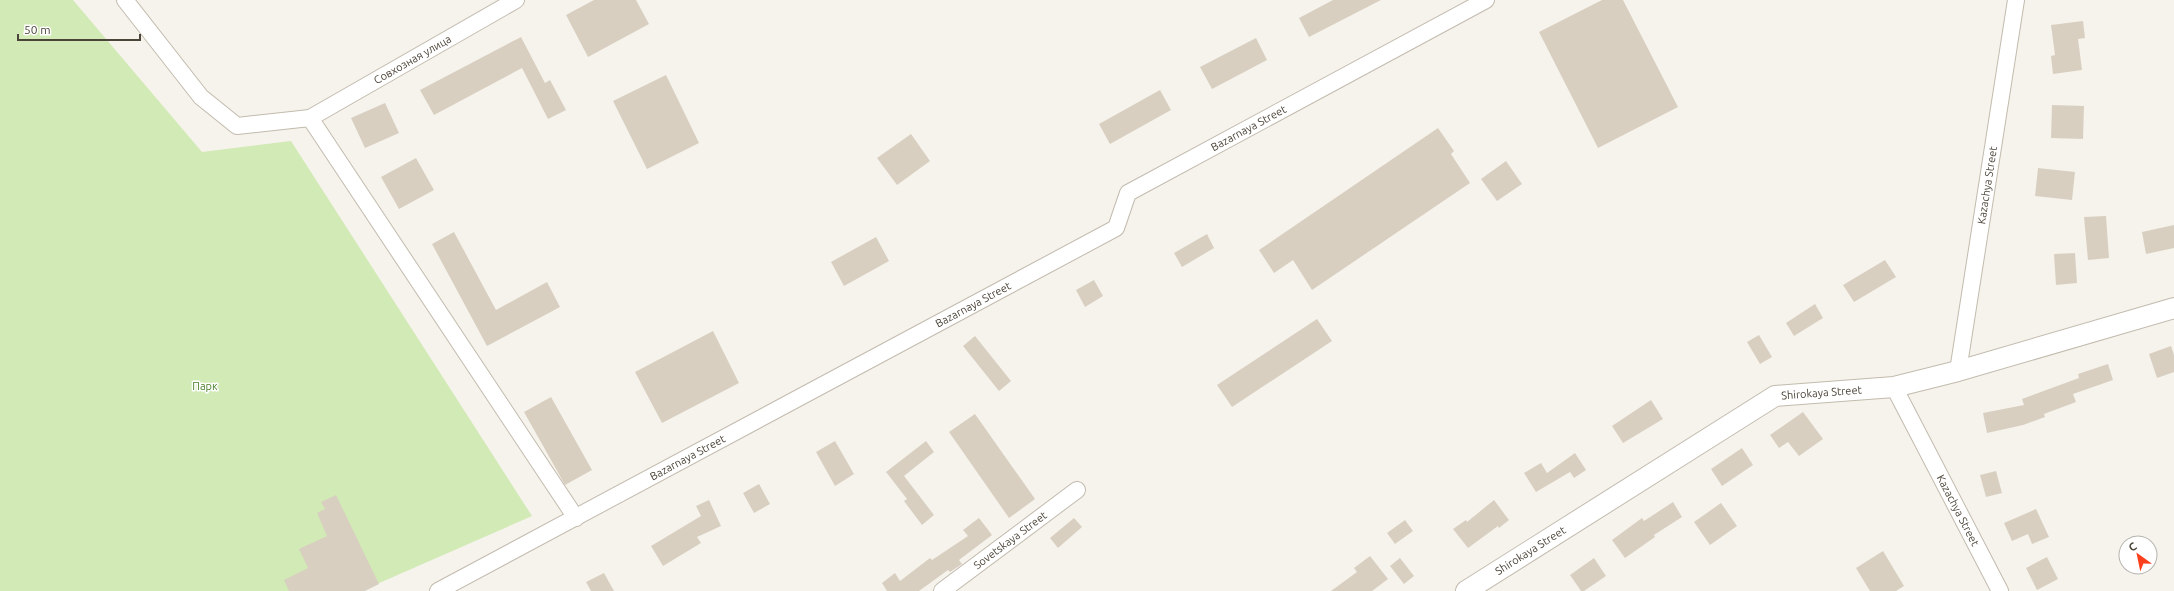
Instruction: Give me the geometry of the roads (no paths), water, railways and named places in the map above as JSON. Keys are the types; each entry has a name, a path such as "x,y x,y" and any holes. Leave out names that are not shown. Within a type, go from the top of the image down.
{"street":[{"path":"125,0 201,97 237,126 310,118 576,518"},
{"name":"Совхозная улица","path":"310,118 516,0"},
{"name":"Bazarnaya Street","path":"438,591 1116,228 1128,193 1486,0"},
{"name":"Kazachya Street","path":"1958,371 2016,0"},
{"name":"Shirokaya Street","path":"1466,591 1775,396 1894,387 1958,371 2174,308"},
{"name":"Kazachya Street","path":"1894,387 2000,591"},
{"name":"Sovetskaya Street","path":"942,591 1077,490"}],"park label":[{"name":"Парк","path":"205,386"}]}
